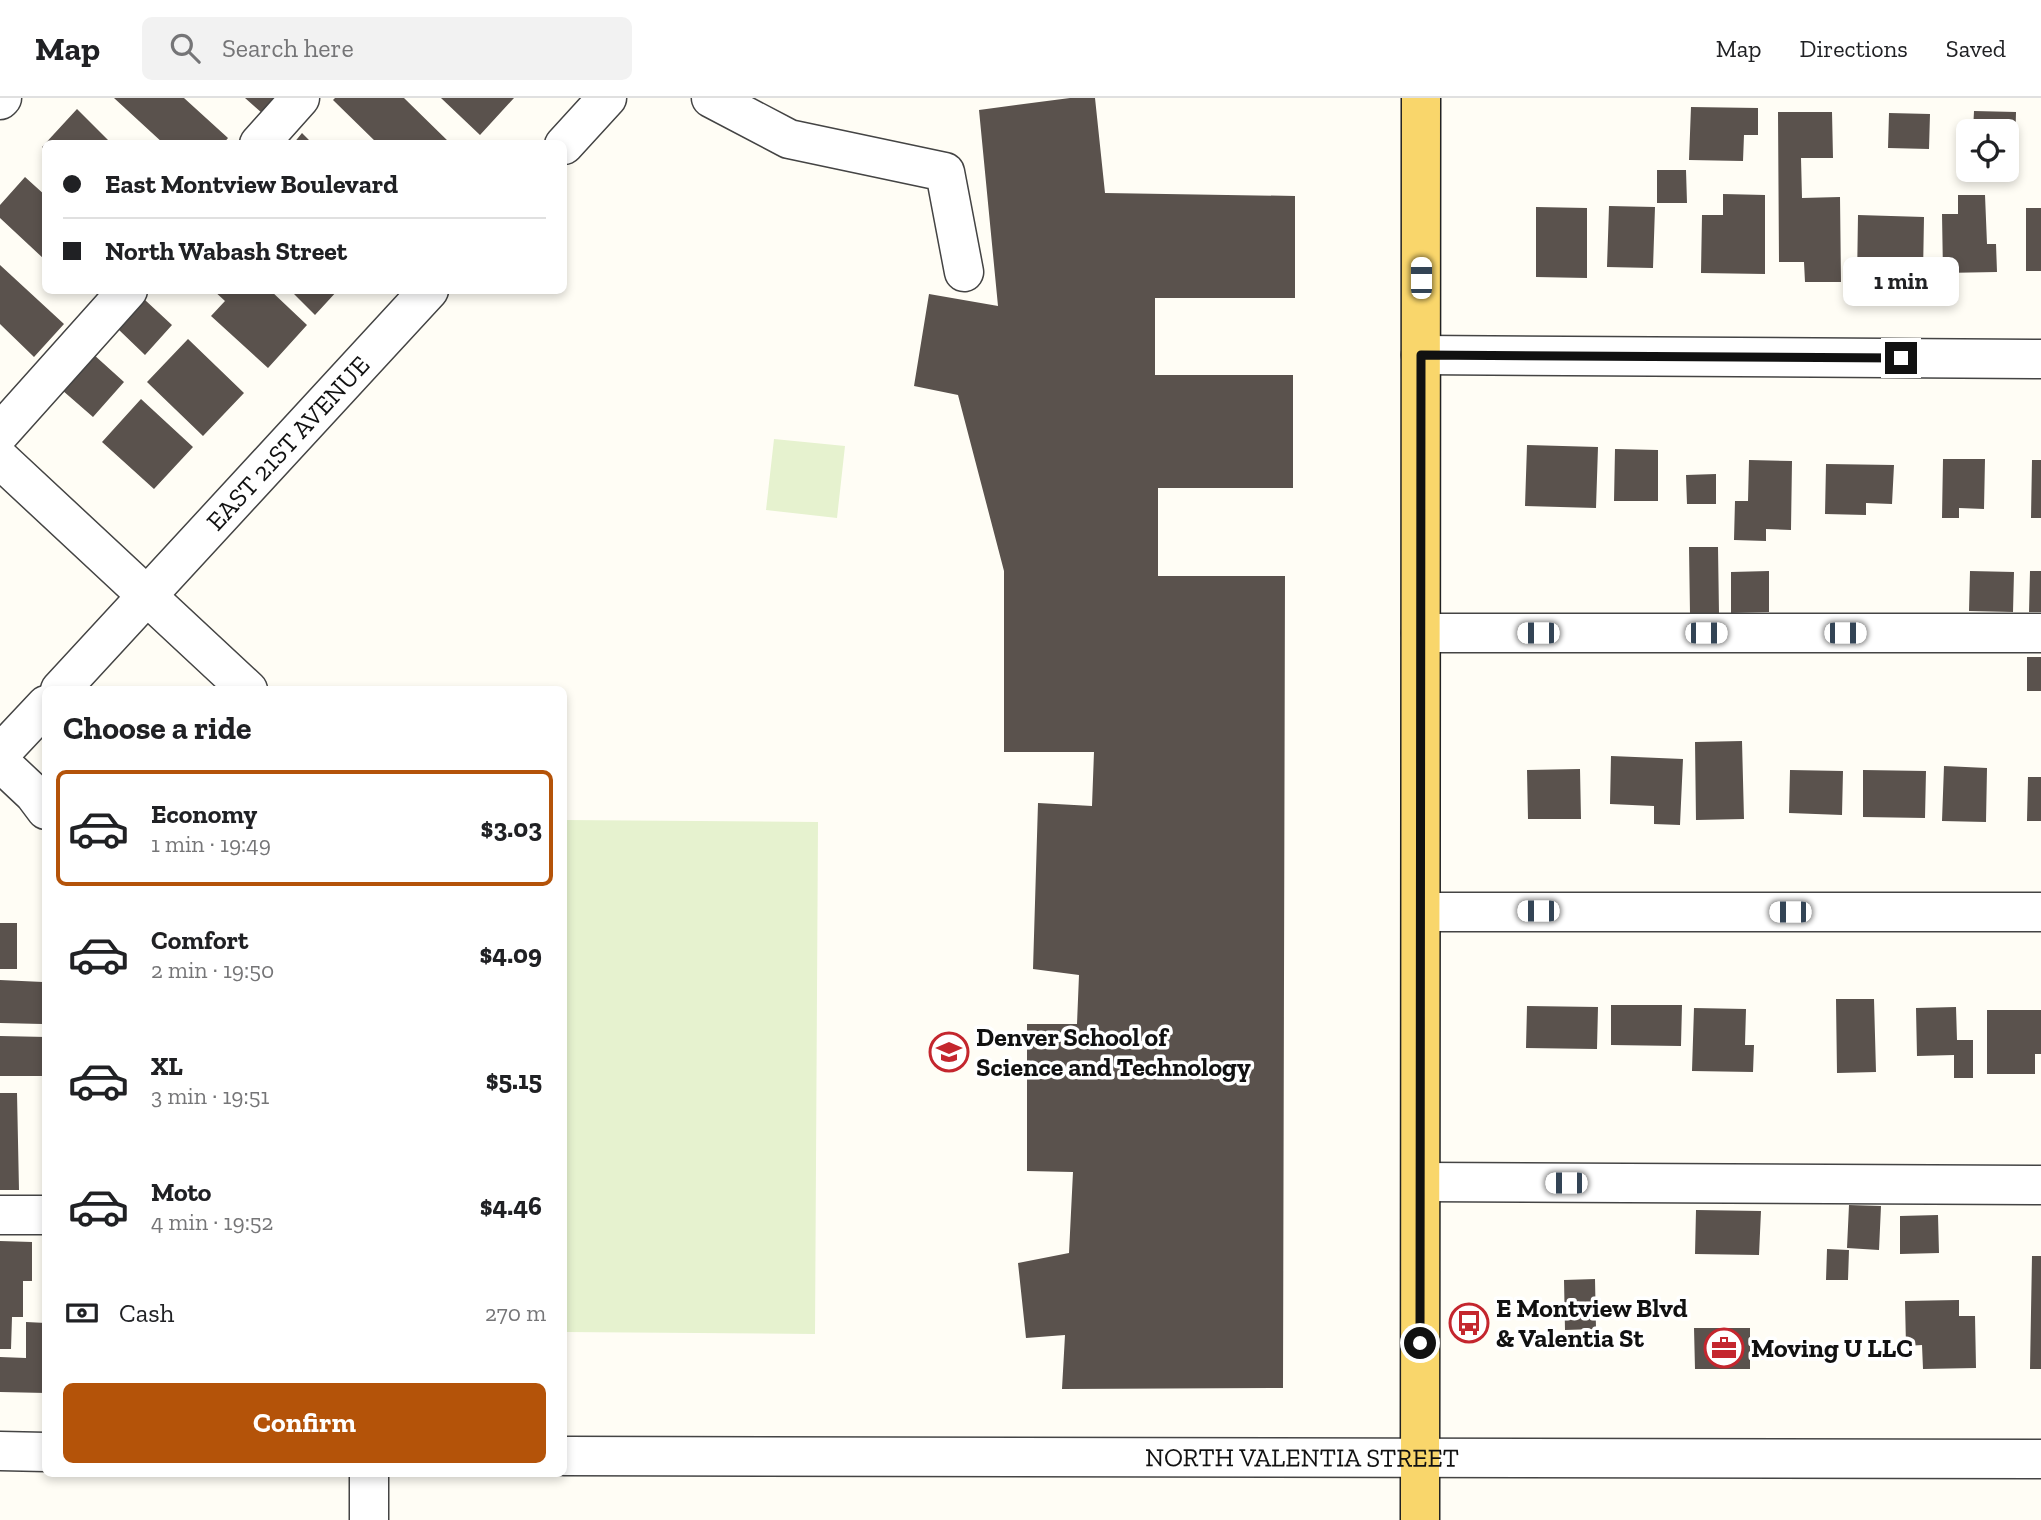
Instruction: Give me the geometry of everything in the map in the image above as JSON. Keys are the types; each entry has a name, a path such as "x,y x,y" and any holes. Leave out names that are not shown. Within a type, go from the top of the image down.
{"main road":[{"path":"1420,1520 1421,98"}],"street":[{"path":"263,140 300,98"},
{"path":"567,142 607,98"},
{"path":"711,98 789,139 945,172 964,272"},
{"path":"0,433 124,294"},
{"name":"EAST 21ST AVENUE","path":"64,686 425,294"},
{"path":"1421,355 2041,359"},
{"path":"0,459 244,686"},
{"path":"1421,633 2041,633"},
{"path":"0,754 42,709"},
{"path":"0,762 34,793 42,804"},
{"path":"1421,912 2041,912"},
{"path":"1421,1182 2041,1185"},
{"path":"0,1215 42,1215"},
{"path":"0,1451 42,1452"},
{"name":"NORTH VALENTIA STREET","path":"567,1455 2041,1459"},
{"path":"369,1477 369,1520"}],"green space":[{"path":"774,439 845,446 837,518 766,510"},
{"path":"567,820 818,822 815,1334 567,1332"}],"building":[{"path":"114,98 184,98 228,138 226,140 160,140"},
{"path":"245,98 275,98 262,113"},
{"path":"404,98 447,140 374,140 333,100"},
{"path":"441,98 514,98 480,135"},
{"path":"1070,98 1095,98 1105,193 1295,196 1295,298 1155,298 1155,375 1293,375 1293,488 1158,488 1158,576 1285,576 1283,1388 1062,1389 1065,1335 1026,1338 1018,1263 1069,1253 1073,1172 1027,1171 1027,1024 1077,1024 1079,975 1033,969 1038,803 1092,806 1094,752 1004,752 1004,571 958,395 914,386 929,294 998,306 979,110"},
{"path":"1691,107 1758,108 1758,135 1744,135 1743,161 1689,160"},
{"path":"77,109 108,140 48,140"},
{"path":"1974,111 2016,112 2016,119 1974,119"},
{"path":"1778,112 1832,112 1833,158 1801,158 1802,198 1840,197 1841,282 1805,282 1804,262 1779,262"},
{"path":"1889,113 1930,114 1929,149 1888,148"},
{"path":"302,133 309,140 296,140"},
{"path":"1657,170 1686,170 1687,203 1657,203"},
{"path":"25,177 42,192 42,257 0,218 0,205"},
{"path":"1723,194 1765,195 1765,274 1701,273 1702,215 1723,215"},
{"path":"1958,195 1985,195 1987,244 1996,244 1997,272 1943,273 1942,214 1958,214"},
{"path":"1609,206 1655,207 1653,268 1607,267"},
{"path":"1536,207 1587,208 1587,278 1536,277"},
{"path":"2026,208 2041,208 2041,271 2026,271"},
{"path":"1858,215 1924,217 1923,274 1894,274 1894,283 1857,282"},
{"path":"0,265 64,324 34,357 0,324"},
{"path":"217,294 274,294 307,325 268,368 211,316 225,301"},
{"path":"294,294 334,294 315,315"},
{"path":"145,300 172,325 145,355 118,329"},
{"path":"188,339 244,393 203,436 147,382"},
{"path":"93,354 124,382 93,417 62,390"},
{"path":"141,399 193,447 154,489 102,442"},
{"path":"1527,445 1598,447 1596,508 1525,506"},
{"path":"1615,449 1658,450 1658,501 1614,501"},
{"path":"1943,459 1985,459 1984,509 1959,508 1959,518 1942,518"},
{"path":"1749,460 1792,461 1791,530 1766,529 1766,541 1734,540 1735,501 1748,501"},
{"path":"2032,460 2041,460 2041,518 2031,518"},
{"path":"1826,464 1894,465 1892,504 1866,503 1866,515 1825,514"},
{"path":"1716,474 1716,504 1687,504 1686,475"},
{"path":"1689,547 1718,547 1719,614 1690,614"},
{"path":"1769,571 1769,612 1731,613 1731,572"},
{"path":"1970,571 2014,572 2013,612 1969,611"},
{"path":"2030,571 2041,571 2041,612 2029,612"},
{"path":"2027,657 2041,657 2041,691 2027,691"},
{"path":"1742,741 1744,819 1696,820 1695,742"},
{"path":"1611,756 1683,759 1680,825 1654,824 1654,806 1610,804"},
{"path":"1944,766 1987,768 1986,822 1942,821"},
{"path":"1580,769 1581,819 1528,819 1527,770"},
{"path":"1790,770 1843,771 1842,815 1789,813"},
{"path":"1863,770 1926,771 1925,818 1863,817"},
{"path":"2028,777 2041,777 2041,821 2027,821"},
{"path":"0,923 17,923 17,969 0,969"},
{"path":"0,980 42,982 42,1024 0,1023"},
{"path":"1836,999 1874,999 1876,1072 1837,1073"},
{"path":"1611,1005 1682,1005 1681,1046 1611,1045"},
{"path":"1527,1006 1598,1007 1597,1049 1526,1048"},
{"path":"1956,1007 1957,1040 1973,1040 1973,1078 1954,1078 1954,1055 1917,1056 1916,1008"},
{"path":"1694,1008 1746,1009 1745,1045 1754,1045 1753,1072 1692,1071"},
{"path":"1987,1010 2041,1010 2041,1054 2035,1054 2035,1074 1987,1074"},
{"path":"0,1036 42,1037 42,1076 0,1076"},
{"path":"0,1093 17,1093 19,1190 0,1190"},
{"path":"1849,1205 1881,1206 1879,1250 1847,1248"},
{"path":"1696,1210 1761,1211 1759,1255 1695,1254"},
{"path":"1938,1215 1939,1253 1900,1254 1900,1216"},
{"path":"0,1241 32,1242 32,1281 23,1281 23,1317 12,1317 11,1349 0,1349"},
{"path":"1827,1249 1849,1250 1848,1280 1826,1280"},
{"path":"2032,1256 2041,1256 2041,1369 2030,1369"},
{"path":"1595,1279 1596,1329 1565,1330 1564,1280"},
{"path":"1959,1300 1959,1316 1975,1316 1976,1368 1923,1369 1922,1345 1906,1346 1905,1301"},
{"path":"26,1322 42,1323 42,1393 0,1392 0,1357 26,1358"},
{"path":"1694,1328 1750,1328 1750,1369 1695,1369"}],"place":[{"name":"Denver School of Science and Technology","path":"949,1052"},
{"name":"E Montview Blvd & Valentia St","path":"1469,1323"},
{"name":"Moving U LLC","path":"1724,1348"}],"route":[{"path":"1420,1343 1421,355 1901,358"}]}
